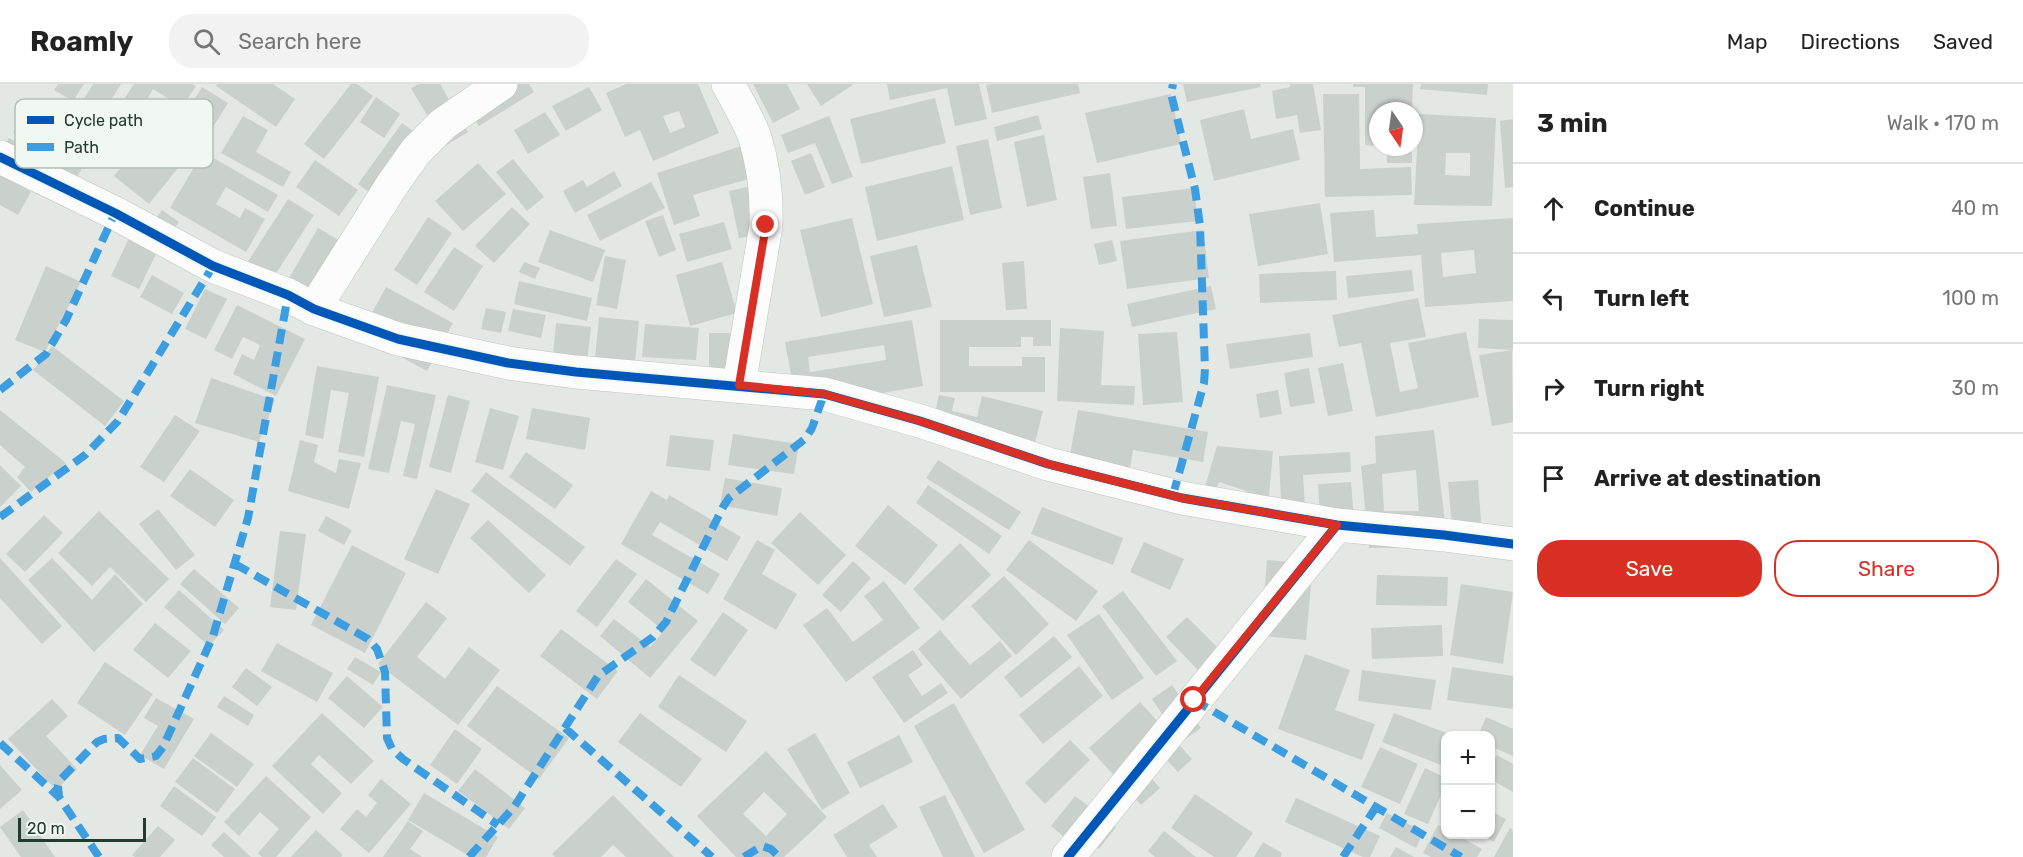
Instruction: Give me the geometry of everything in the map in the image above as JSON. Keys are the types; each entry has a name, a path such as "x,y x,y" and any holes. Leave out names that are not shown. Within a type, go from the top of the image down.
{"street":[{"path":"314,309 416,151 443,124 501,84"},
{"path":"728,84 754,136 764,173 767,201 766,225 739,385"},
{"path":"0,157 15,164"},
{"path":"23,168 115,213 213,266 288,295 314,309 398,339 508,363 576,372 824,394 920,421 1048,464 1182,498 1337,525 1513,544"},
{"path":"1068,857 1337,525"}],"building":[{"path":"58,84 84,84 74,99 70,99 54,90"},
{"path":"93,84 121,84 112,99 84,99"},
{"path":"134,84 192,84 196,86 187,99 169,99 153,89 147,99 124,99"},
{"path":"217,84 273,84 295,99 276,127 216,86"},
{"path":"351,84 357,84 373,96 324,159 304,144"},
{"path":"419,84 440,84 468,132 445,146 411,88"},
{"path":"513,84 529,84 534,92 479,126 469,110"},
{"path":"626,84 698,84 719,133 653,161 640,130 625,137 606,93","holes":["679,111 685,127 670,133 663,116"]},
{"path":"753,84 787,84 800,109 773,123"},
{"path":"807,84 854,84 821,106"},
{"path":"887,84 979,84 987,119 955,126 947,88 890,100"},
{"path":"1078,84 1080,93 992,113 986,85"},
{"path":"1183,84 1260,84 1261,87 1187,102"},
{"path":"1290,84 1313,84 1321,130 1300,133 1297,115 1276,119 1272,91 1290,87"},
{"path":"1353,84 1413,84 1412,102 1369,102 1369,145 1365,145 1365,87 1353,87"},
{"path":"1421,84 1488,84 1487,95 1420,89"},
{"path":"202,87 228,103 213,127 213,99 195,99"},
{"path":"589,87 602,110 566,131 552,106"},
{"path":"1171,94 1181,144 1097,163 1085,113"},
{"path":"1323,94 1359,94 1360,169 1411,167 1412,195 1325,197"},
{"path":"376,97 400,114 384,138 360,122"},
{"path":"935,98 946,143 861,164 850,119"},
{"path":"1244,109 1251,139 1293,129 1300,160 1214,181 1200,120"},
{"path":"545,112 560,135 528,154 514,130"},
{"path":"1423,114 1496,118 1492,206 1414,205 1417,156 1423,156","holes":["1446,153 1470,153 1470,176 1445,175"]},
{"path":"1038,115 1042,129 997,141 994,127"},
{"path":"243,116 268,130 256,152 291,172 283,187 221,153"},
{"path":"829,116 853,177 832,184 815,143 788,153 781,135"},
{"path":"1513,119 1513,187 1505,188 1500,121"},
{"path":"402,123 428,142 384,203 358,184"},
{"path":"1044,135 1057,200 1027,207 1014,142"},
{"path":"9,138 15,141 15,162 0,154"},
{"path":"988,139 1002,208 970,215 956,146"},
{"path":"742,146 752,178 693,195 700,216 674,225 657,173"},
{"path":"811,153 825,187 805,195 791,161"},
{"path":"1387,156 1412,156 1412,163 1387,163"},
{"path":"213,158 278,195 268,212 226,187 216,204 240,218 245,208 265,219 246,252 170,208 194,168 213,168"},
{"path":"513,159 544,197 527,211 496,172"},
{"path":"315,160 358,190 339,216 296,187"},
{"path":"478,163 506,194 463,231 435,201"},
{"path":"952,166 964,220 877,241 865,187"},
{"path":"27,168 49,168 44,177"},
{"path":"54,168 82,168 73,186 51,175"},
{"path":"121,168 178,168 149,204 114,176"},
{"path":"614,171 622,186 575,213 563,191 583,180 587,187"},
{"path":"1110,173 1117,226 1091,229 1083,177"},
{"path":"0,174 31,192 18,215 0,205"},
{"path":"651,182 665,208 600,241 587,215"},
{"path":"757,185 767,233 739,238 729,191"},
{"path":"1194,188 1198,221 1126,229 1122,197"},
{"path":"288,199 314,215 269,284 244,268"},
{"path":"1320,203 1328,254 1258,266 1249,214"},
{"path":"512,207 530,224 494,263 475,246"},
{"path":"162,210 179,222 167,239 150,227"},
{"path":"1374,210 1376,237 1418,234 1417,224 1513,218 1513,301 1425,307 1421,255 1334,262 1330,213","holes":["1474,250 1476,273 1443,277 1441,253"]},
{"path":"663,215 676,250 659,257 645,221"},
{"path":"428,217 452,233 417,285 394,270"},
{"path":"852,218 873,304 821,317 800,230"},
{"path":"724,222 732,249 687,262 679,234"},
{"path":"134,228 162,242 139,289 111,276"},
{"path":"318,228 359,252 326,308 285,285"},
{"path":"550,230 605,250 593,282 538,262"},
{"path":"1203,230 1209,278 1127,289 1120,241"},
{"path":"1112,240 1117,261 1099,265 1094,244"},
{"path":"917,245 932,307 884,317 870,256"},
{"path":"454,247 483,266 454,311 424,292"},
{"path":"605,256 626,260 617,309 596,305"},
{"path":"1024,261 1027,309 1006,310 1002,263"},
{"path":"524,262 540,268 535,279 519,272"},
{"path":"722,262 737,313 690,326 676,275"},
{"path":"46,266 81,282 45,352 15,340"},
{"path":"1412,270 1414,291 1348,298 1346,276"},
{"path":"1336,271 1337,300 1260,303 1259,274"},
{"path":"152,275 184,293 172,314 140,297"},
{"path":"519,281 592,298 587,321 514,304"},
{"path":"1211,286 1216,309 1132,327 1127,304"},
{"path":"386,287 453,323 427,371 360,335"},
{"path":"205,289 227,299 206,339 185,329"},
{"path":"1418,298 1426,337 1390,343 1400,392 1418,388 1408,343 1466,332 1479,397 1376,417 1361,343 1339,347 1332,315"},
{"path":"237,305 305,339 276,396 233,374 242,354 254,360 260,345 243,337 232,359 214,350"},
{"path":"486,308 506,312 501,333 481,329"},
{"path":"513,309 546,315 541,338 508,331"},
{"path":"599,317 639,321 632,393 592,389"},
{"path":"1479,319 1513,320 1513,350 1478,348"},
{"path":"912,320 923,386 797,408 785,342","holes":["884,345 886,360 810,372 808,357"]},
{"path":"940,320 1051,320 1051,346 1033,346 1033,337 1021,337 1021,347 969,347 969,366 1022,366 1022,357 1045,357 1045,392 940,392"},
{"path":"556,323 591,327 585,380 551,377"},
{"path":"645,324 699,328 696,360 642,357"},
{"path":"1060,328 1104,331 1101,385 1135,386 1134,405 1057,401"},
{"path":"1177,332 1183,402 1143,405 1138,334"},
{"path":"709,333 733,333 733,369 709,368"},
{"path":"1310,333 1313,357 1230,369 1226,344"},
{"path":"52,346 124,401 105,426 33,370"},
{"path":"1512,350 1513,422 1492,426 1479,355"},
{"path":"1343,363 1353,411 1328,416 1318,368"},
{"path":"317,366 379,377 364,457 338,452 349,393 331,390 323,439 305,435"},
{"path":"1309,368 1315,403 1290,407 1284,373"},
{"path":"211,378 275,400 259,442 195,423"},
{"path":"387,385 436,395 417,479 403,476 415,424 401,421 389,473 368,469"},
{"path":"1278,390 1282,414 1260,418 1256,394"},
{"path":"448,395 470,401 451,473 429,467"},
{"path":"939,395 955,398 952,411 977,417 982,396 1043,411 1031,459 930,434"},
{"path":"490,408 519,416 503,470 475,462"},
{"path":"532,408 590,418 585,450 526,439"},
{"path":"0,410 66,463 31,492 17,477 25,467 0,445"},
{"path":"1078,410 1208,432 1203,462 1133,450 1129,474 1065,483"},
{"path":"175,415 200,431 164,482 140,467"},
{"path":"1434,430 1448,548 1369,548 1361,466 1376,463 1375,436","holes":["1416,470 1419,511 1384,511 1382,474"]},
{"path":"733,434 799,444 794,474 728,465"},
{"path":"670,435 714,440 710,471 666,466"},
{"path":"300,440 318,445 314,462 336,473 339,459 361,463 349,509 288,491"},
{"path":"1217,446 1273,451 1266,530 1197,514","holes":["1219,482 1247,491 1243,506 1213,498"]},
{"path":"526,452 573,485 555,509 509,477"},
{"path":"1350,452 1351,472 1303,475 1306,523 1282,524 1279,456"},
{"path":"938,460 1021,512 1009,530 926,478"},
{"path":"0,465 21,486 0,507"},
{"path":"190,469 234,500 215,527 170,496"},
{"path":"486,472 585,547 570,566 471,491"},
{"path":"725,478 782,488 777,516 720,505"},
{"path":"1478,480 1483,549 1454,551 1448,482"},
{"path":"1351,482 1355,530 1321,533 1318,484"},
{"path":"928,485 1002,536 989,554 916,503"},
{"path":"436,489 470,504 438,574 404,559"},
{"path":"651,491 667,500 669,495 741,537 727,561 660,522 652,535 720,574 708,594 621,544"},
{"path":"888,505 938,545 905,585 855,546"},
{"path":"1042,507 1123,538 1113,565 1031,534"},
{"path":"158,509 195,555 176,570 139,524"},
{"path":"99,511 169,579 146,602 110,567 92,586 58,553"},
{"path":"800,512 846,555 818,585 771,543"},
{"path":"44,515 63,533 25,572 6,554"},
{"path":"326,516 352,530 344,545 318,531"},
{"path":"488,520 546,575 529,593 470,538"},
{"path":"280,531 306,534 296,610 270,607"},
{"path":"757,540 775,550 762,574 797,594 776,630 723,599"},
{"path":"1029,540 1098,591 1076,621 1006,570"},
{"path":"1144,542 1184,559 1170,590 1130,572"},
{"path":"960,543 991,575 943,621 913,589"},
{"path":"352,545 406,573 365,653 311,625"},
{"path":"0,558 62,626 42,644 0,598"},
{"path":"52,558 92,600 115,574 143,604 94,652 28,580"},
{"path":"616,559 637,574 597,627 576,611"},
{"path":"1267,560 1313,564 1306,640 1261,636"},
{"path":"853,561 871,578 841,612 822,595"},
{"path":"194,569 239,608 225,624 180,584"},
{"path":"1377,575 1448,577 1447,606 1376,605"},
{"path":"1004,576 1049,624 1016,655 971,606"},
{"path":"646,579 698,621 650,678 600,636 614,619 650,647 664,631 628,602"},
{"path":"884,581 920,628 846,682 803,625 827,608 853,642 883,620 864,596"},
{"path":"1461,584 1513,592 1503,664 1450,655"},
{"path":"179,590 224,630 209,646 164,607"},
{"path":"1123,591 1177,661 1156,676 1102,606"},
{"path":"426,602 447,618 417,657 445,679 469,647 500,670 458,725 378,664"},
{"path":"723,612 748,630 715,677 690,660"},
{"path":"1099,614 1144,678 1112,700 1067,635"},
{"path":"1187,617 1220,650 1199,671 1166,637"},
{"path":"155,623 191,651 168,678 133,650"},
{"path":"1442,625 1443,656 1372,659 1371,628"},
{"path":"561,629 618,671 597,699 540,656"},
{"path":"940,630 970,665 1000,641 1012,656 961,699 918,649"},
{"path":"1054,636 1072,657 1021,698 1004,677"},
{"path":"277,643 333,673 317,702 261,671"},
{"path":"913,650 923,665 908,675 922,696 941,683 948,693 904,723 872,677"},
{"path":"1305,654 1350,670 1335,710 1375,724 1362,760 1278,729"},
{"path":"355,657 381,672 373,685 347,669"},
{"path":"105,662 153,694 125,735 77,703"},
{"path":"1079,666 1103,696 1043,744 1019,715"},
{"path":"1452,667 1513,676 1513,709 1447,700"},
{"path":"246,668 272,687 257,706 232,687"},
{"path":"1362,670 1436,680 1431,710 1358,701"},
{"path":"679,675 747,721 726,752 658,707"},
{"path":"347,676 383,707 364,728 328,698"},
{"path":"1172,685 1201,728 1181,742 1152,699"},
{"path":"497,686 569,738 539,779 467,726"},
{"path":"224,696 254,715 248,726 217,707"},
{"path":"156,698 194,719 164,769 140,755 158,726 144,718"},
{"path":"52,699 68,716 46,736 77,769 56,790 8,739"},
{"path":"1140,702 1192,759 1178,772 1161,754 1144,770 1160,788 1141,805 1089,748"},
{"path":"954,703 1025,830 984,853 914,726"},
{"path":"322,713 374,761 351,784 319,755 311,764 342,793 323,814 272,766"},
{"path":"640,713 702,759 681,787 618,742"},
{"path":"1394,713 1441,731 1441,765 1382,742"},
{"path":"1486,717 1513,729 1513,756 1495,748 1495,731 1480,731"},
{"path":"455,729 482,749 457,784 430,765"},
{"path":"211,733 254,764 237,787 194,756"},
{"path":"815,733 850,793 822,810 787,749"},
{"path":"899,735 913,762 860,788 847,762"},
{"path":"1070,740 1090,760 1045,804 1025,783"},
{"path":"1380,747 1418,764 1400,804 1361,787"},
{"path":"766,751 827,817 784,857 736,857 697,816","holes":["764,792 787,814 766,836 743,814"]},
{"path":"1497,755 1513,764 1513,792 1495,782"},
{"path":"193,758 235,789 217,813 175,782"},
{"path":"0,765 22,790 0,809"},
{"path":"1425,768 1441,776 1441,795 1428,824 1404,814"},
{"path":"475,769 525,808 509,829 458,791"},
{"path":"266,776 311,817 276,857 262,857 258,853 279,829 260,812 239,836 224,822"},
{"path":"381,779 411,804 369,853 340,829 357,809 366,817 377,803 368,795"},
{"path":"174,786 216,817 202,836 160,806"},
{"path":"424,793 498,837 486,857 471,857 408,820"},
{"path":"1195,794 1253,833 1236,857 1214,857 1171,828"},
{"path":"613,795 674,857 626,857 613,845 601,857 555,857 552,854"},
{"path":"945,795 975,857 943,857 919,807"},
{"path":"1075,796 1116,827 1099,849 1072,827 1064,837 1051,826"},
{"path":"1296,798 1380,836 1370,857 1363,857 1285,822"},
{"path":"883,804 898,827 869,845 877,857 847,857 833,835"},
{"path":"23,810 55,857 21,857 0,827"},
{"path":"1387,813 1424,832 1416,848 1379,828"},
{"path":"1495,814 1506,819 1494,842 1488,839 1495,839"},
{"path":"408,821 423,831 410,849 422,857 383,857"},
{"path":"1438,825 1441,826 1441,839 1464,839 1482,849 1477,857 1431,857 1423,853"},
{"path":"158,826 175,840 160,857 132,855"},
{"path":"1510,828 1513,830 1513,857 1494,857"},
{"path":"316,830 343,855 341,857 291,857"},
{"path":"1164,831 1196,857 1155,857 1148,851"},
{"path":"224,832 251,857 224,857 211,845"},
{"path":"1263,842 1282,853 1281,857 1254,857"},
{"path":"1396,847 1414,857 1390,857"}],"marked path":[{"path":"1173,84 1171,94 1195,189 1200,226 1205,369 1204,383 1173,495"},
{"path":"0,390 46,354 66,320 115,213"},
{"path":"0,517 85,455 118,421 213,266"},
{"path":"99,857 59,797 60,780 97,742 104,739 118,738 140,759 156,756 163,747 213,636 248,518 288,295"},
{"path":"469,857 514,807 598,676 653,637 666,622 729,498 805,439 812,428 824,394"},
{"path":"235,564 368,639 377,649 385,672 387,738 392,749 498,825"},
{"path":"1194,700 1461,857"},
{"path":"565,728 712,857"},
{"path":"0,743 59,797"},
{"path":"1343,857 1376,807"},
{"path":"744,857 762,846 771,849 779,857"}],"cycle path":[{"path":"0,157 15,164"},
{"path":"23,168 115,213 213,266 288,295 314,309 398,339 508,363 576,372 824,394 920,421 1048,464 1182,498 1337,525 1513,544"},
{"path":"1068,857 1337,525"}],"route":[{"path":"766,225 739,385 824,394 920,421 1048,464 1182,498 1337,525 1194,700"}]}
